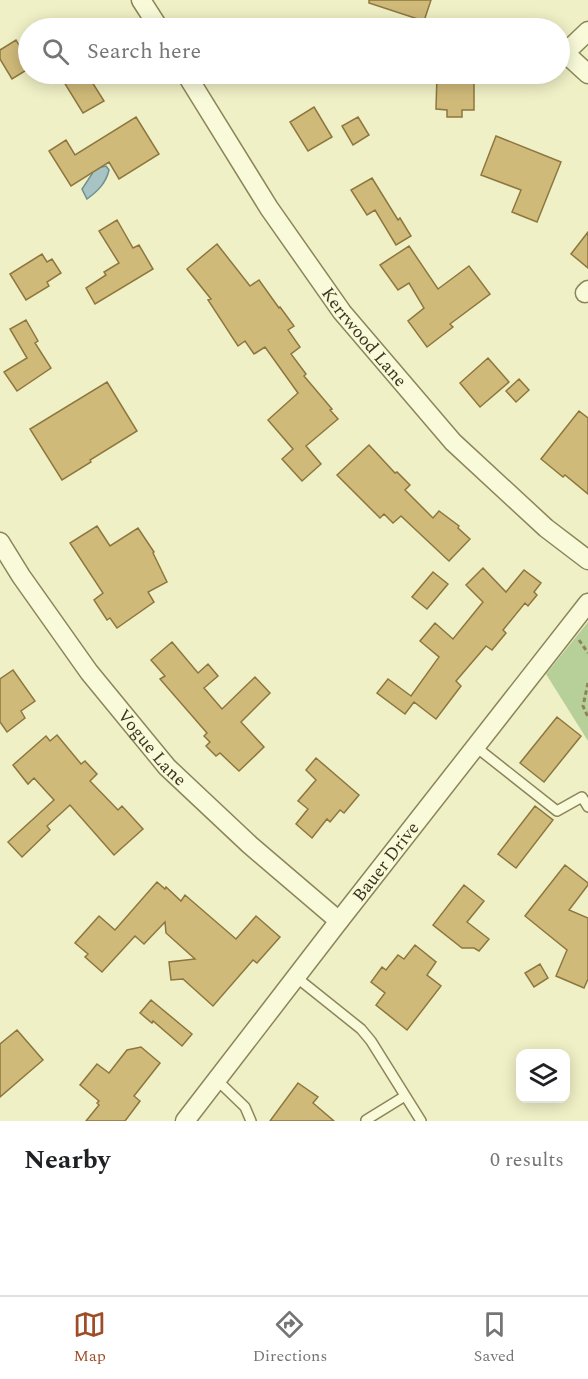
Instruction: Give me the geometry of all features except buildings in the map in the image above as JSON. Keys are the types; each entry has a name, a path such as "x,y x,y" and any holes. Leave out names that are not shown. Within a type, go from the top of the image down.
{"street":[{"path":"141,0 153,18"},
{"path":"570,48 588,30"},
{"path":"570,58 588,74"},
{"name":"Kerrwood Lane","path":"192,84 269,208 342,312 453,442 546,528 588,560"},
{"name":"Vogue Lane","path":"0,542 21,576 89,672 167,767 250,845 339,921"},
{"name":"Bauer Drive","path":"185,1121 588,603"}],"lane":[{"path":"476,747 557,811 582,797 588,807"},
{"path":"296,977 362,1029 421,1121"},
{"path":"217,1080 245,1107 251,1121"},
{"path":"366,1119 405,1096"}],"path":[{"path":"576,636 588,653"},
{"path":"588,683 583,706 588,717"}],"green space":[{"path":"588,622 588,741 546,674"}],"water":[{"path":"106,166 109,170 104,183 87,199 82,189 93,169"}]}
